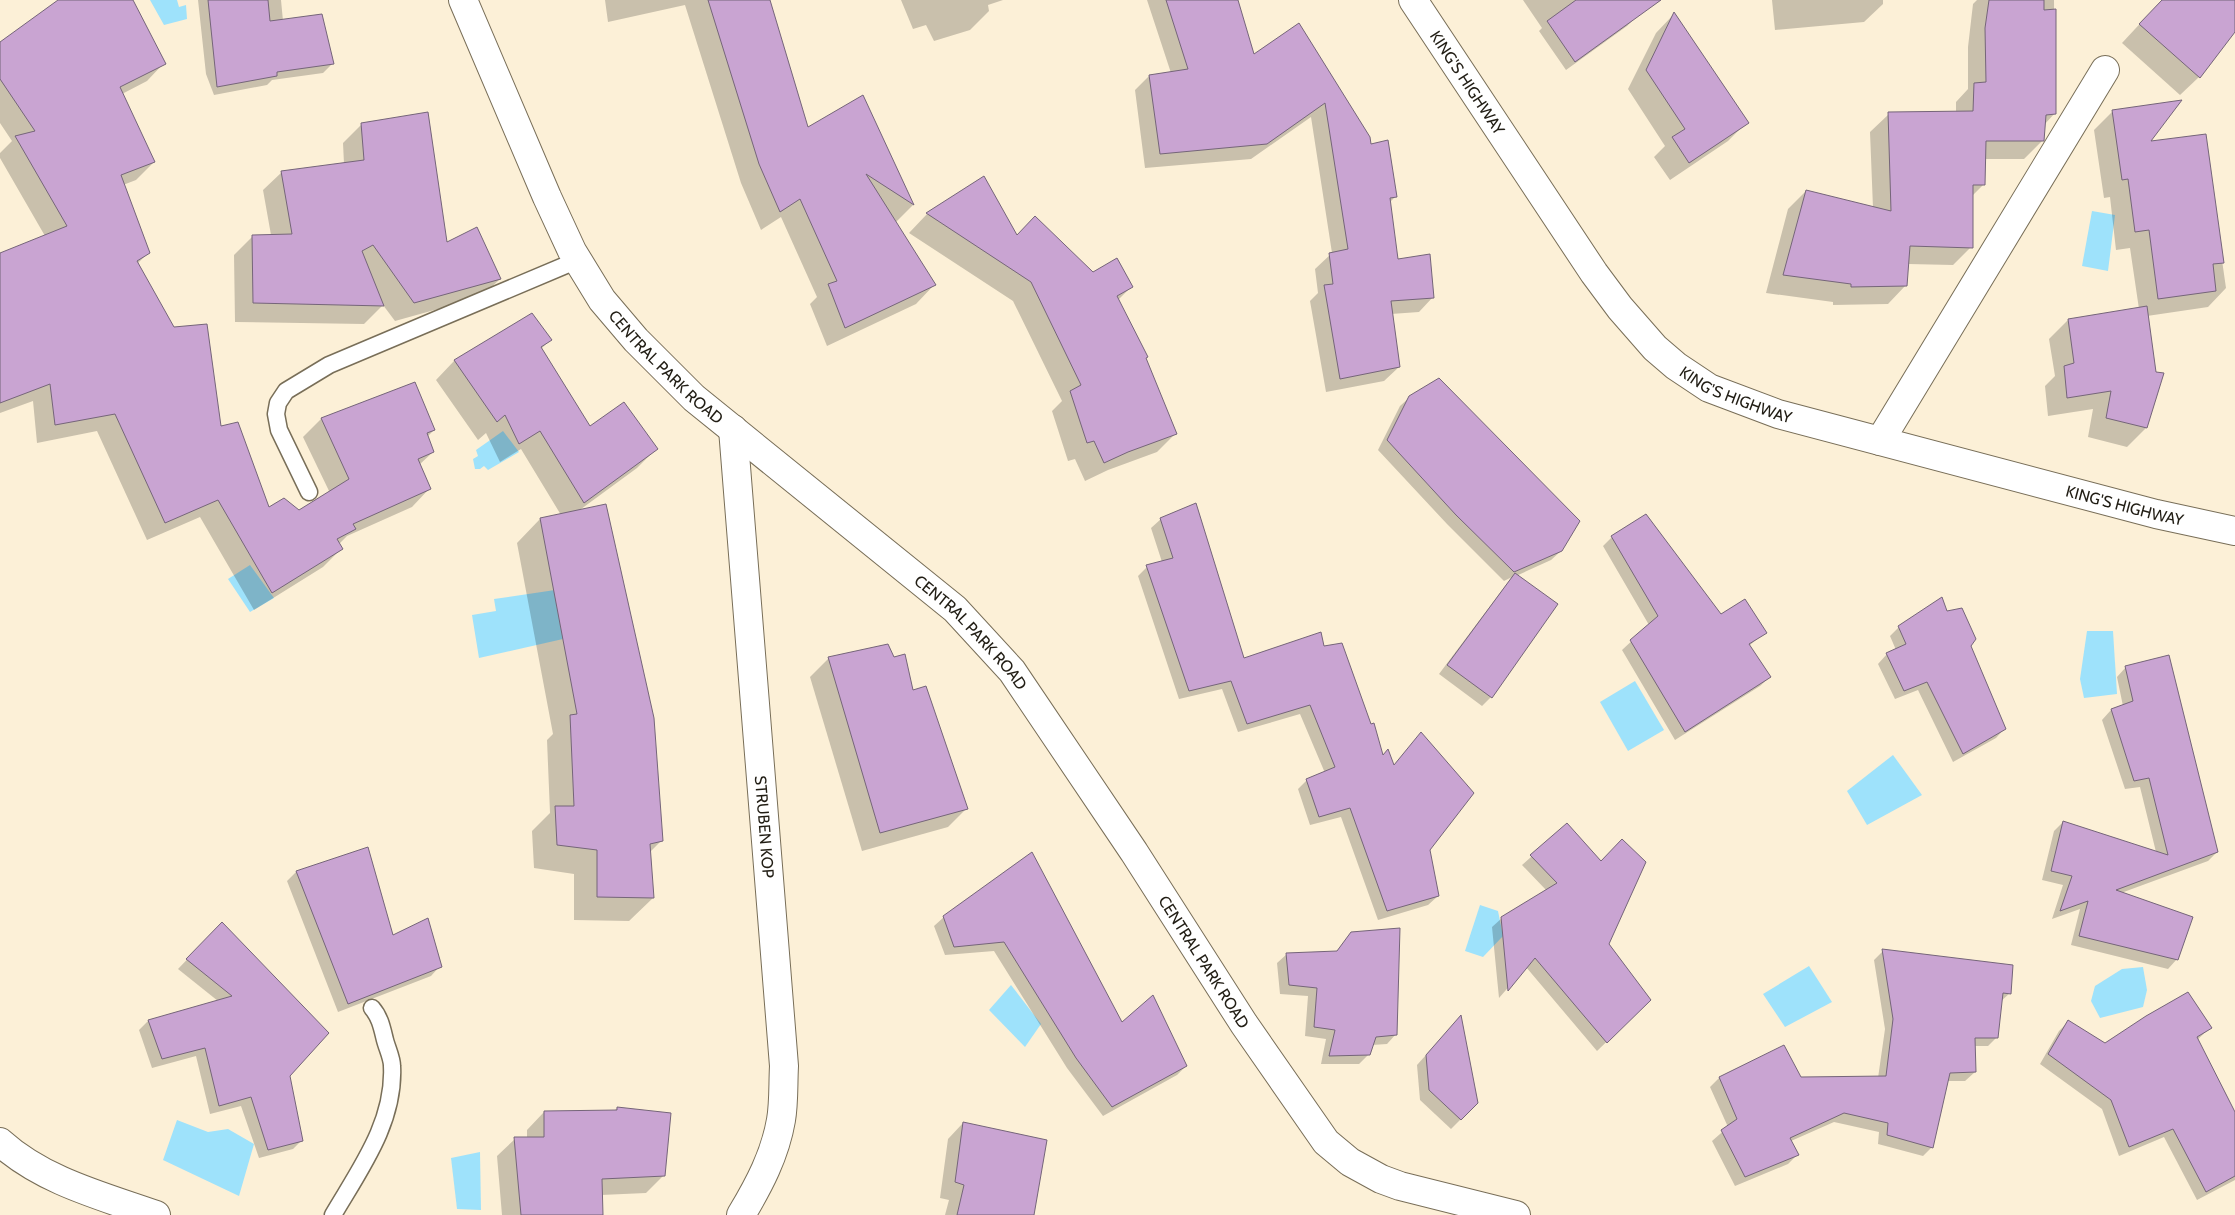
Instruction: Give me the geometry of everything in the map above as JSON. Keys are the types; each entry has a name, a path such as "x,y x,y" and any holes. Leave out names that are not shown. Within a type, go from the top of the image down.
{"street":[{"name":"CENTRAL PARK ROAD","path":"463,0 547,197 578,260 602,300 636,340 694,398 955,609 1012,671 1134,852 1250,1031 1326,1142 1350,1162 1381,1179 1400,1186 1516,1215"},
{"name":"KING'S HIGHWAY","path":"1413,0 1589,266 1620,308 1655,348 1682,371 1709,388 1778,414 2156,514 2235,531"},
{"path":"1880,441 2105,70"},
{"name":"STRUBEN KOP","path":"733,429 784,1066 782,1119 775,1144 760,1182 741,1215"},
{"path":"0,1142 19,1158 57,1178 156,1215"}],"lane":[{"path":"308,492 279,430 276,414 278,403 286,391 329,365 578,260"},
{"path":"333,1215 373,1145 384,1123 390,1105 392,1065 378,1015 372,1008"}],"water":[{"path":"150,0 177,0 179,7 186,5 187,19 164,25"},
{"path":"2092,211 2115,215 2108,271 2082,266"},
{"path":"503,431 519,452 488,470 484,466 480,469 475,469 473,459 478,456 476,450"},
{"path":"250,565 274,598 250,612 228,579"},
{"path":"555,590 563,639 479,658 472,615 496,611 494,599"},
{"path":"2087,631 2113,631 2117,694 2084,698 2080,679"},
{"path":"1635,681 1664,730 1628,751 1600,702"},
{"path":"1893,755 1922,795 1867,825 1847,791"},
{"path":"1480,905 1498,911 1503,936 1483,957 1465,951"},
{"path":"1809,966 1832,1002 1785,1027 1763,994"},
{"path":"2143,967 2147,990 2143,1007 2100,1018 2091,1001 2095,986 2122,969"},
{"path":"1011,985 1041,1024 1025,1047 989,1010"},
{"path":"177,1120 208,1132 228,1129 254,1144 239,1196 163,1160"},
{"path":"480,1152 481,1210 457,1209 451,1158"}],"building":[{"path":"58,0 133,0 166,64 120,87 155,162 121,175 150,253 137,261 174,327 207,324 221,426 238,422 269,507 284,498 299,510 349,479 321,418 415,382 435,430 427,433 434,452 418,459 431,489 353,524 356,529 337,539 343,549 272,593 218,500 165,523 115,414 55,425 50,384 0,403 0,253 67,226 15,136 35,131 0,79 0,42"},
{"path":"208,0 268,0 270,21 322,14 334,64 277,72 277,76 217,87"},
{"path":"708,0 770,0 808,127 863,95 914,205 866,174 936,285 845,328 828,284 837,281 800,199 780,212 759,164"},
{"path":"1166,0 1238,0 1254,54 1299,23 1370,137 1371,144 1388,140 1397,197 1390,198 1398,259 1430,254 1434,298 1391,301 1400,367 1340,379 1324,285 1333,284 1329,253 1348,249 1325,103 1267,144 1160,154 1149,75 1188,69"},
{"path":"1576,0 1661,0 1575,62 1547,21"},
{"path":"1989,0 2044,0 2044,10 2056,9 2056,114 2046,115 2044,141 1986,141 1985,185 1973,185 1973,248 1910,246 1907,286 1851,287 1851,284 1783,275 1806,190 1891,211 1888,112 1973,111 1974,83 1986,82 1985,28"},
{"path":"2162,0 2235,0 2235,32 2200,78 2139,24"},
{"path":"1674,12 1749,123 1689,163 1672,137 1685,129 1646,70"},
{"path":"2182,100 2151,141 2206,134 2224,263 2213,264 2216,291 2158,299 2149,230 2135,232 2128,179 2122,180 2112,110"},
{"path":"428,112 447,242 477,227 501,279 414,303 373,245 362,251 384,306 253,303 252,235 292,234 281,171 364,160 361,123"},
{"path":"984,176 1017,235 1035,216 1093,272 1117,258 1133,287 1117,296 1148,357 1146,358 1177,434 1104,463 1094,441 1087,443 1070,391 1081,385 1031,282 926,213"},
{"path":"2147,306 2156,372 2164,373 2147,428 2106,418 2111,391 2067,398 2064,366 2074,363 2068,319"},
{"path":"532,313 552,340 541,347 590,426 624,402 658,449 584,503 540,431 519,444 505,415 497,422 454,360"},
{"path":"1439,378 1580,521 1562,551 1514,572 1456,515 1387,440 1409,396"},
{"path":"1196,503 1244,658 1321,632 1324,646 1342,643 1371,724 1374,723 1383,755 1388,749 1394,765 1421,732 1474,793 1430,850 1439,896 1387,911 1350,808 1319,817 1306,779 1335,767 1310,705 1247,724 1231,681 1189,691 1146,565 1173,558 1160,518"},
{"path":"606,504 654,718 663,841 650,844 654,898 597,897 597,850 557,845 555,806 574,806 570,715 577,714 540,518"},
{"path":"1646,514 1721,614 1745,599 1767,633 1749,644 1771,677 1685,732 1630,640 1658,616 1611,536"},
{"path":"1515,573 1558,604 1492,698 1447,665"},
{"path":"1942,597 1947,611 1962,608 1976,639 1971,646 2006,729 1963,754 1927,682 1904,691 1886,653 1906,644 1898,626"},
{"path":"888,644 894,657 905,654 913,690 926,686 968,809 880,833 828,657"},
{"path":"2169,655 2218,852 2116,890 2193,917 2178,960 2079,936 2088,901 2060,911 2072,876 2051,871 2063,821 2168,855 2149,778 2134,781 2111,709 2133,701 2125,666"},
{"path":"1567,823 1601,861 1622,839 1646,862 1609,944 1651,1000 1607,1043 1535,958 1508,991 1501,917 1557,883 1530,855"},
{"path":"368,847 393,935 428,918 442,967 348,1004 296,871"},
{"path":"1032,852 1122,1022 1153,995 1187,1066 1112,1107 1076,1058 1004,942 954,947 943,916"},
{"path":"222,922 329,1033 290,1076 303,1141 268,1150 251,1097 219,1106 205,1048 162,1059 148,1020 232,996 186,959"},
{"path":"1400,928 1397,1035 1376,1037 1370,1055 1329,1056 1335,1030 1314,1027 1317,988 1289,985 1286,953 1337,951 1351,932"},
{"path":"1882,949 2013,965 2011,994 2003,993 1998,1038 1975,1038 1976,1072 1950,1073 1933,1148 1887,1135 1888,1123 1844,1113 1790,1138 1799,1155 1745,1177 1721,1130 1737,1119 1719,1077 1784,1045 1801,1077 1886,1076 1893,1019"},
{"path":"2188,992 2212,1028 2197,1037 2235,1112 2235,1176 2206,1192 2173,1129 2129,1147 2111,1100 2048,1054 2068,1020 2105,1043 2146,1016"},
{"path":"1461,1015 1478,1103 1461,1120 1429,1090 1426,1055"},
{"path":"617,1107 671,1113 665,1176 602,1179 603,1215 521,1215 514,1137 544,1137 544,1111 617,1110"},
{"path":"963,1122 1047,1140 1034,1215 957,1215 964,1185 955,1182"}]}
